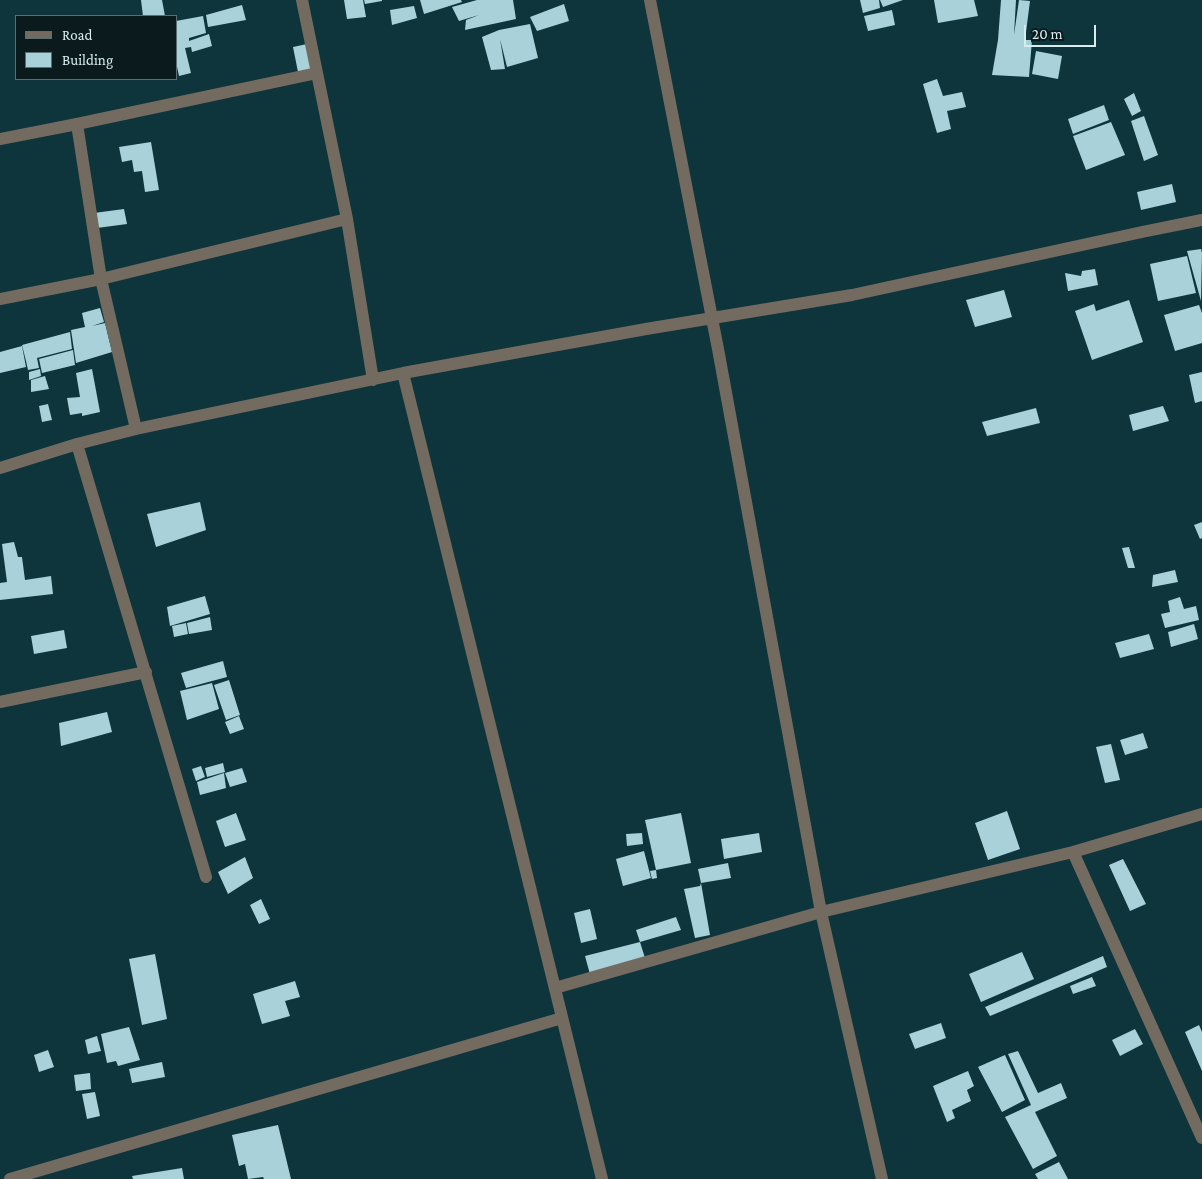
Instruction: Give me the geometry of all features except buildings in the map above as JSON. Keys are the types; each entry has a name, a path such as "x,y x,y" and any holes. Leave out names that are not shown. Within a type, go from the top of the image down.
{"street":[{"path":"302,0 347,219 372,380"},
{"path":"650,0 821,912 882,1179"},
{"path":"0,139 317,73"},
{"path":"77,124 101,279 136,429"},
{"path":"0,299 101,279 347,219"},
{"path":"0,468 77,444 136,429 403,373 852,295 1202,220"},
{"path":"403,373 602,1179"},
{"path":"77,444 206,877"},
{"path":"0,702 146,672"},
{"path":"555,988 821,912 1073,852 1202,814"},
{"path":"1073,852 1202,1138"},
{"path":"10,1179 562,1018"}]}
